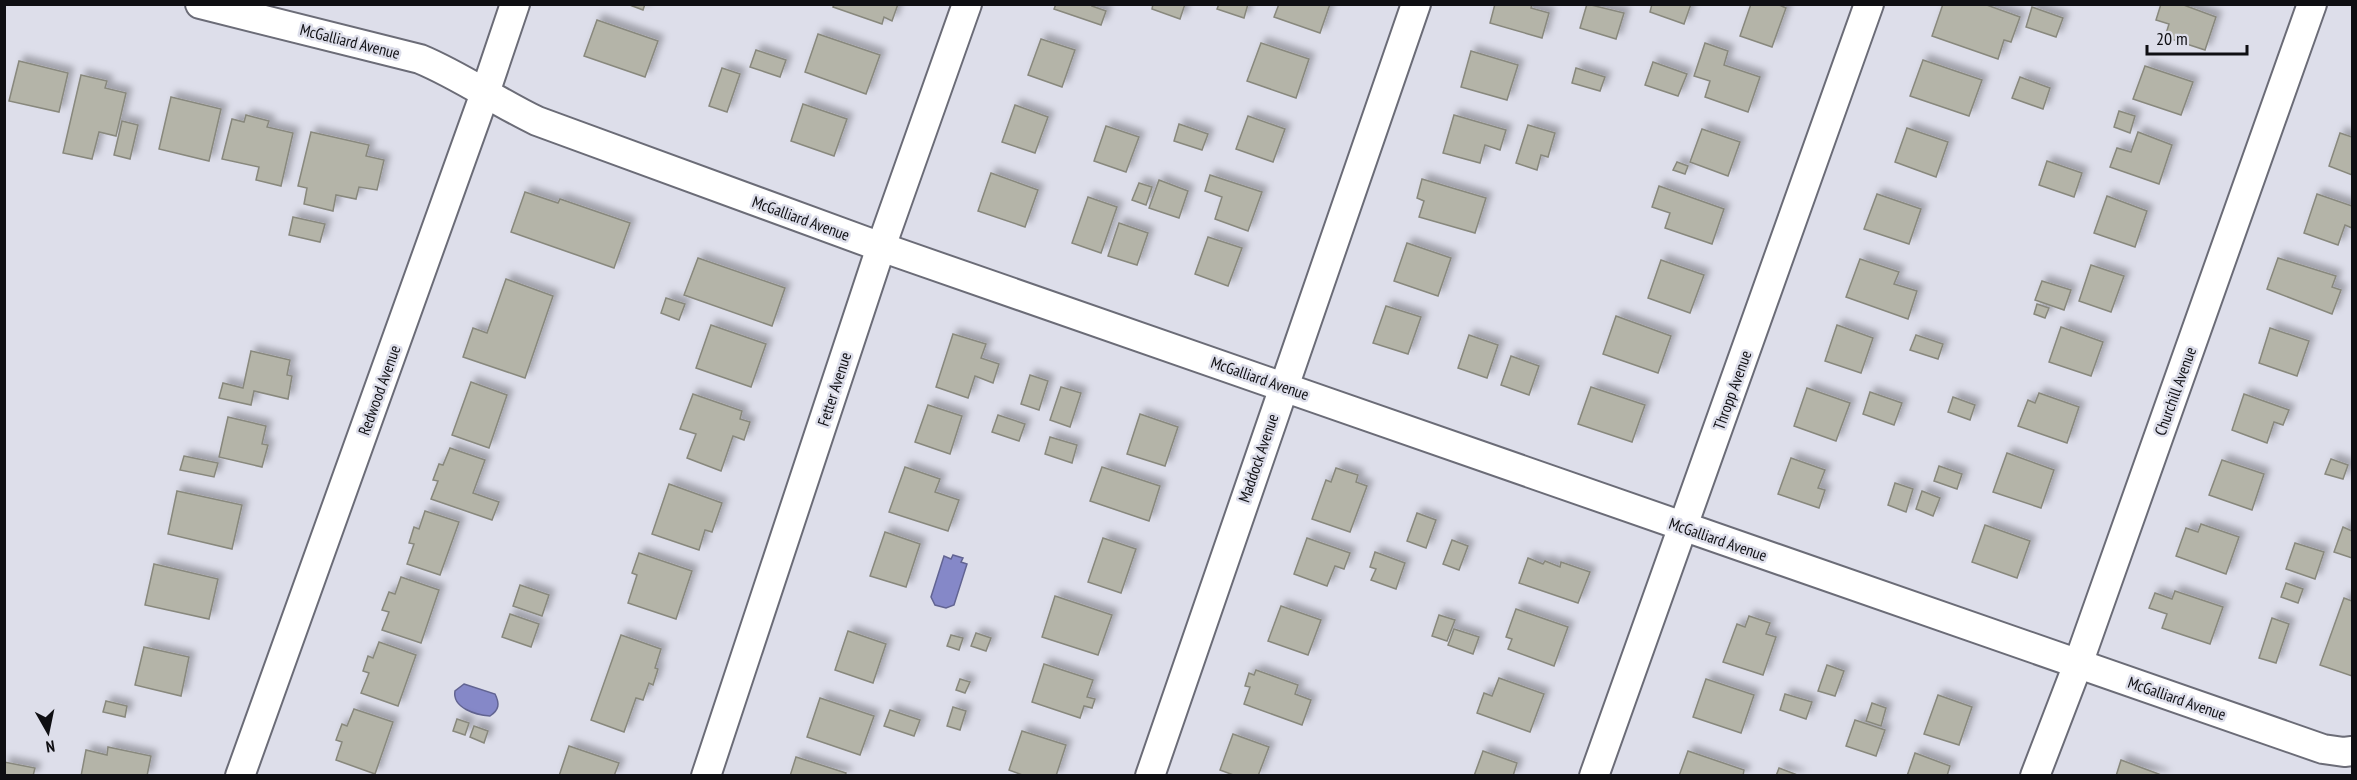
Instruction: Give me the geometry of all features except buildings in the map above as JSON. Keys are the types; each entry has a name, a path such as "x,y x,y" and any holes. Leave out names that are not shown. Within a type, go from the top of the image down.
{"street":[{"name":"McGalliard Avenue","path":"200,4 420,58 452,72 537,121 881,247 2323,749 2352,751"},
{"name":"Redwood Avenue","path":"240,776 515,4"},
{"name":"Fetter Avenue","path":"706,776 881,247 967,4"},
{"name":"Maddock Avenue","path":"1149,776 1416,4"},
{"name":"Thropp Avenue","path":"1594,776 1869,4"},
{"name":"Churchill Avenue","path":"2036,776 2078,664 2312,4"}],"water":[{"path":"953,555 963,558 961,562 967,564 954,605 946,608 935,605 931,597 944,556 951,559"},
{"path":"464,684 495,694 498,701 497,709 490,716 472,712 461,706 455,697 455,691"}]}
